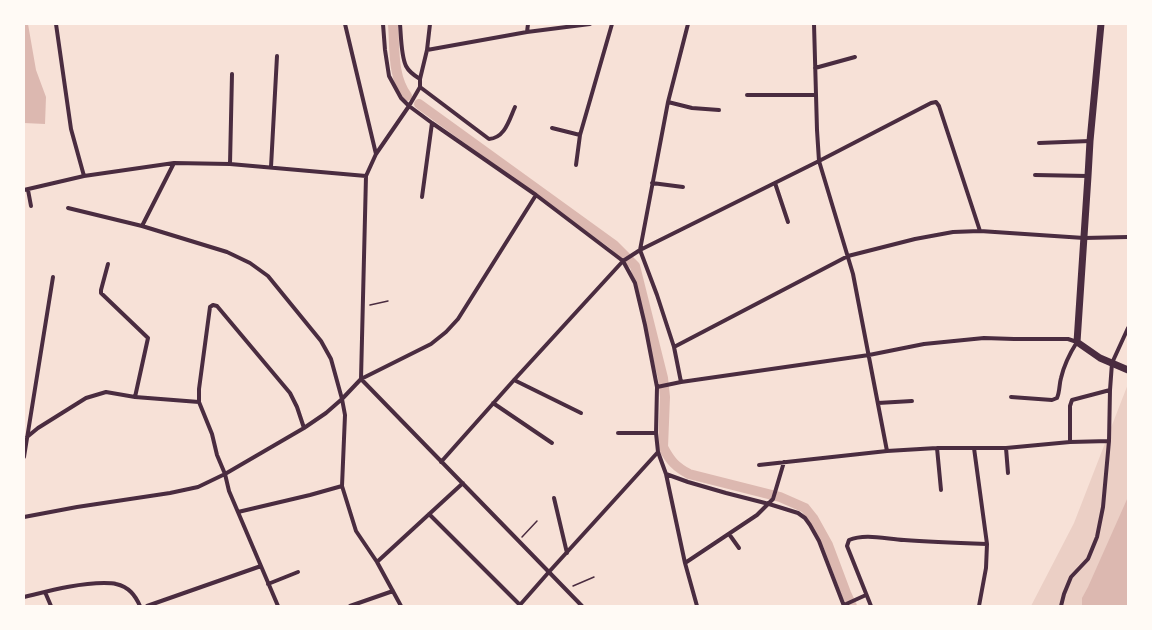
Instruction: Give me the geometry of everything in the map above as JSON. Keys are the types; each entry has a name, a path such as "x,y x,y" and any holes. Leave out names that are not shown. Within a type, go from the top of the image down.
{"street":[{"path":"56,24 71,129 84,176"},
{"path":"345,24 376,154"},
{"path":"383,24 389,76 401,98 432,123 536,195 623,261 635,282 657,386 656,434 658,452 666,474 685,563 697,606"},
{"path":"400,24 401,40 406,67 420,80"},
{"path":"430,24 427,50 420,80 420,88 410,106 376,154 366,176 361,378 582,606"},
{"path":"527,32 528,24"},
{"path":"427,50 527,32 590,24"},
{"path":"576,165 580,135 612,24"},
{"path":"679,382 674,347 657,295 638,251 668,102 688,24"},
{"path":"814,24 819,161 853,274 887,451"},
{"path":"1011,397 1052,400 1058,398 1061,379 1065,367 1077,342 1090,141 1101,24"},
{"path":"270,167 277,56"},
{"path":"815,68 855,57"},
{"path":"230,164 232,74"},
{"path":"420,88 489,139 494,138 504,132 515,107"},
{"path":"747,95 816,95"},
{"path":"668,102 692,108 719,110"},
{"path":"441,462 493,403 627,258 638,251 819,161 931,103 936,102 939,106 980,231"},
{"path":"422,197 432,123"},
{"path":"552,128 580,135"},
{"path":"1039,143 1090,141"},
{"path":"142,226 174,163"},
{"path":"31,206 26,190 84,176 174,163 230,164 366,176"},
{"path":"1034,175 1088,176"},
{"path":"652,183 683,187"},
{"path":"775,183 788,222"},
{"path":"24,517 198,487 225,474 304,428 326,413 342,399 361,378 431,344 446,332 458,319 536,195"},
{"path":"68,208 142,226 227,252 250,263 268,276 321,341 331,359 346,415 342,486 356,531 377,562 401,606"},
{"path":"674,347 848,256 914,239 953,232 980,231 1084,238 1128,237"},
{"path":"108,264 101,294 148,338 135,397"},
{"path":"24,457 53,277"},
{"path":"278,606 229,491 225,474 217,455 212,434 199,402 199,389 210,307 214,305 217,306 290,393 297,407 304,428"},
{"path":"1061,606 1071,577 1088,559 1097,537 1103,507 1109,441 1112,363 1128,328"},
{"path":"657,386 869,355 924,344 984,338 1068,339 1077,342 1100,358 1128,370"},
{"path":"514,380 582,413"},
{"path":"1070,442 1070,406 1072,400 1110,390"},
{"path":"27,437 44,424 86,398 96,394 106,392 135,397 199,402"},
{"path":"878,403 912,401"},
{"path":"493,403 552,443"},
{"path":"618,433 656,434"},
{"path":"759,465 887,451 937,448 1006,448 1070,442 1109,441"},
{"path":"937,448 941,490"},
{"path":"974,448 987,544 986,568 979,606"},
{"path":"1006,448 1008,473"},
{"path":"429,514 520,606 548,572 658,452"},
{"path":"685,563 757,515 769,504 773,499 784,462"},
{"path":"666,474 718,491 798,513 805,518 819,541 844,606 866,595"},
{"path":"377,562 462,483"},
{"path":"238,512 342,486"},
{"path":"554,498 567,553"},
{"path":"729,534 739,548"},
{"path":"871,606 848,546 849,540 856,537 863,537 987,544"},
{"path":"147,606 261,566"},
{"path":"268,584 298,572"},
{"path":"24,597 94,583 116,583 134,594 140,606"},
{"path":"350,606 393,591"},
{"path":"45,592 50,606"}],"path":[{"path":"362,307 388,301"},
{"path":"518,541 537,521"},
{"path":"566,590 594,577"}],"shaded area":[{"path":"24,24 28,24 36,70 46,97 45,124 24,123"},
{"path":"1128,384 1128,606 1031,606 1074,523"},
{"path":"1128,497 1128,606 1082,606 1082,598"}],"waterway":[{"path":"393,24 395,62 399,80 407,96"},
{"path":"419,104 614,245 635,266 663,378 665,397 663,447 668,456 680,469 689,474 780,497 805,508 813,518 828,545 852,606"}]}
